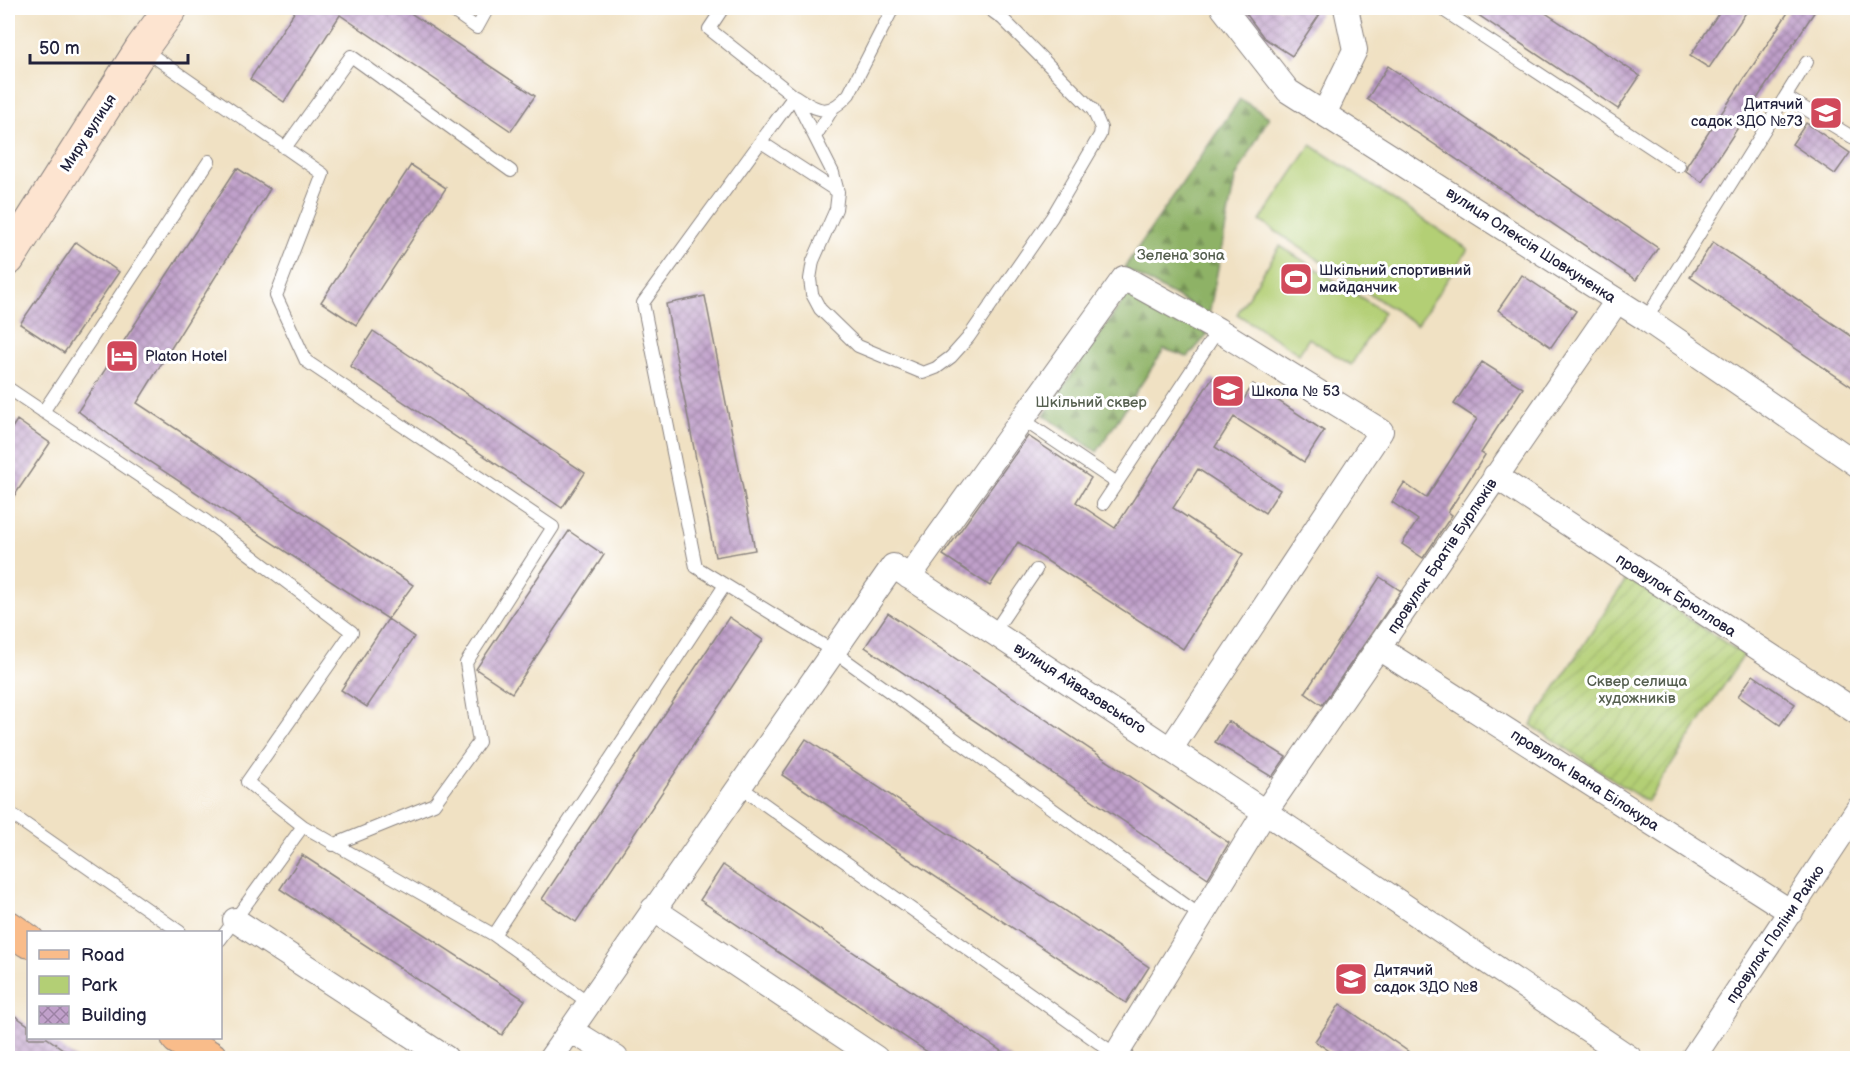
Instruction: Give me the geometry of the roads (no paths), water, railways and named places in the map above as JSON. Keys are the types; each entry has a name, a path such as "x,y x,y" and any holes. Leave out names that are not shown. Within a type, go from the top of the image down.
{"main road":[{"path":"8,927 27,940"},
{"path":"180,1039 211,1059"}],"street":[{"name":"Миру вулиця","path":"8,259 142,48 171,8"},
{"name":"вулиця Олексія Шовкуненка","path":"1223,8 1288,91 1646,319 1857,465"},
{"path":"1324,114 1355,50 1347,8"},
{"path":"551,1059 588,1002 833,651 901,571 1022,419 1124,278 1218,330 1381,431 1171,748"},
{"name":"провулок Братів Бурлюків","path":"1265,812 1380,649 1495,476 1617,301"},
{"name":"провулок Брюллова","path":"1495,476 1857,713"},
{"name":"вулиця Айвазовського","path":"901,571 1171,748 1615,1054"},
{"name":"провулок Івана Білокура","path":"1380,649 1791,912"},
{"name":"провулок Поліни Райко","path":"1693,1059 1857,809"},
{"path":"1115,1057 1265,812"},
{"path":"653,909 876,1059"},
{"path":"235,920 446,1059"},
{"path":"571,1030 616,1059"}],"lane":[{"path":"449,8 477,28 488,8"},
{"path":"723,8 709,29 814,109 833,108"},
{"path":"815,137 833,108 849,94 893,8"},
{"path":"794,96 833,173 838,192 836,209 813,261 810,279 812,294 820,309 858,346 923,373 936,368 951,357 1001,292 1052,217 1100,135 1101,128 1093,110 1004,19 988,8"},
{"path":"1440,8 1679,166"},
{"path":"142,48 323,174 276,296 306,361 553,527 466,663 479,742 434,804 333,845"},
{"path":"285,148 351,56 511,171"},
{"path":"1646,319 1807,62"},
{"path":"794,96 643,303 696,567 833,651 1201,916"},
{"path":"1786,97 1852,137"},
{"path":"761,142 838,192"},
{"path":"43,412 209,161"},
{"path":"1102,504 1218,330"},
{"path":"8,388 206,520 352,632 247,782 303,826 495,935 588,1002"},
{"path":"1022,419 1117,483"},
{"path":"994,632 1036,570"},
{"path":"495,935 725,585"},
{"path":"739,786 1115,1057"},
{"path":"8,812 177,931"},
{"path":"222,937 303,826"}],"place":[{"name":"Дитячий садок ЗДО №73","path":"1826,113"},
{"name":"Шкільний спортивний майданчик","path":"1296,279"},
{"name":"Platon Hotel","path":"122,356"},
{"name":"Школа № 53","path":"1228,391"},
{"name":"Дитячий садок ЗДО №8","path":"1351,979"}],"park label":[{"name":"Зелена зона","path":"1181,255"},
{"name":"Шкільний сквер","path":"1091,402"},
{"name":"Сквер селища художників","path":"1637,690"}]}
